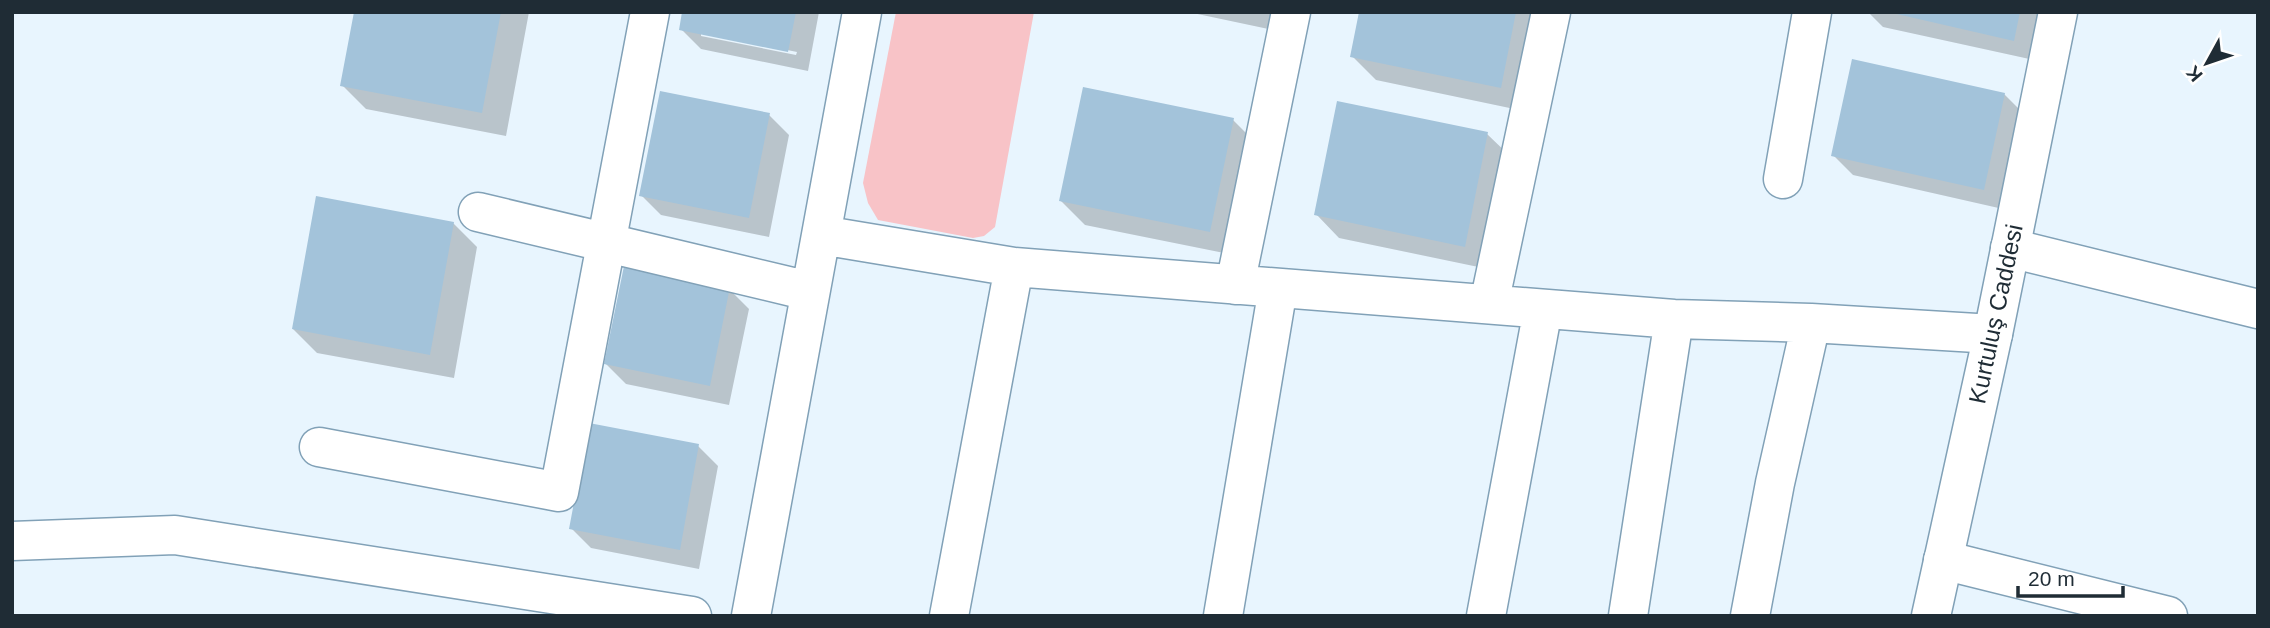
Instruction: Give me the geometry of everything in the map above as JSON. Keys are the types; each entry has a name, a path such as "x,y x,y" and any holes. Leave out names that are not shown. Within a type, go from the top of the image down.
{"street":[{"path":"319,447 559,492 650,12"},
{"path":"751,616 862,12"},
{"path":"1235,285 1291,12"},
{"path":"1489,304 1551,12"},
{"path":"1783,179 1812,12"},
{"name":"Kurtuluş Caddesi","path":"1931,616 1993,334 2058,12"},
{"path":"478,212 809,291"},
{"path":"821,234 1014,267 1674,319 1811,323 1993,334"},
{"path":"2010,248 2258,309"},
{"path":"949,616 1014,267"},
{"path":"1223,616 1278,288"},
{"path":"1486,616 1543,309"},
{"path":"1628,616 1674,319"},
{"path":"1750,616 1775,484 1811,323"},
{"path":"12,541 175,535 692,616"},
{"path":"1943,560 2168,616"}],"shaded area":[{"path":"896,12 1034,12 995,227 984,236 973,238 878,220 868,203 863,183"}],"building":[{"path":"354,12 501,12 482,113 340,86"},
{"path":"682,12 796,12 788,52 679,30"},
{"path":"1359,12 1516,12 1501,88 1350,57"},
{"path":"1888,12 2020,12 2014,41"},
{"path":"1852,59 2005,93 1984,190 1831,156"},
{"path":"1083,87 1234,118 1210,232 1059,201"},
{"path":"660,91 770,113 749,218 639,196"},
{"path":"1337,101 1488,132 1465,247 1314,215"},
{"path":"316,196 454,222 430,355 292,329"},
{"path":"624,266 730,287 710,386 604,364"},
{"path":"589,423 699,444 680,550 569,529"}]}
